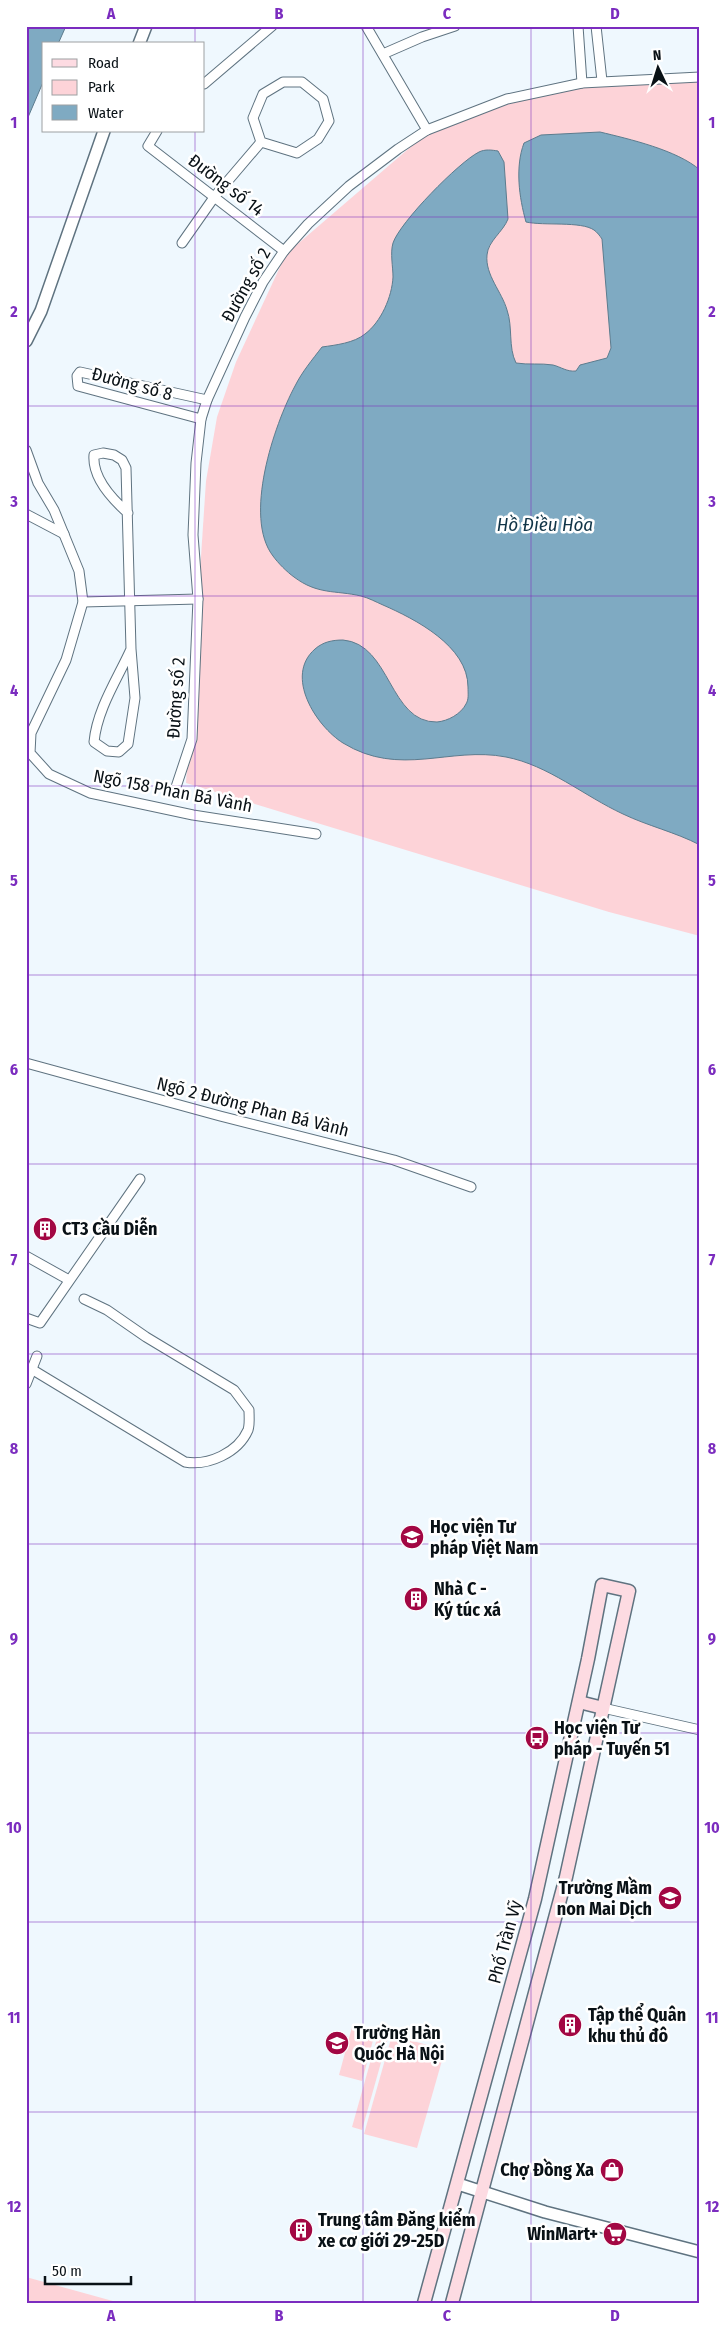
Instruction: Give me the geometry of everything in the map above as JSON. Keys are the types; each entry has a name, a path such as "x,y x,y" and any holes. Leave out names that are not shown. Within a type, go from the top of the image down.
{"main road":[{"name":"Phố Trần Vỹ","path":"424,2303 535,1899 579,1702 602,1585 629,1591 603,1708"},
{"path":"452,2303 566,1877 603,1708 579,1702"}],"street":[{"path":"140,42 146,26"},
{"path":"205,83 272,26"},
{"path":"366,26 427,130"},
{"path":"383,54 422,37 455,26"},
{"path":"578,26 582,83"},
{"path":"596,26 602,81"},
{"name":"Đường số 2","path":"174,793 192,739 198,599 194,535 196,463 201,419 207,400 263,282 284,250 308,224 350,186 398,149 427,130 507,98 582,83 700,77"},
{"path":"283,82 302,82 323,99 330,121 318,139 297,153 262,142 253,118 263,94 283,82"},
{"path":"26,341 41,311 104,132"},
{"name":"Đường số 14","path":"156,132 148,146 284,250"},
{"path":"182,243 215,196 262,142"},
{"name":"Đường số 8","path":"201,419 78,386 77,376 80,372 207,400"},
{"name":"Ngõ 158 Phan Bá Vành","path":"26,450 38,483 54,510 79,570 83,602 66,660 31,733 30,753 49,774 90,793 193,815 316,834"},
{"path":"128,513 113,499 101,481 94,465 94,455 103,453 114,455 122,460 126,468 128,513 131,649 136,698 128,744 119,752 107,752 94,742 95,732 110,693 131,649"},
{"path":"26,514 64,534"},
{"path":"83,602 198,599"},
{"name":"Ngõ 2 Đường Phan Bá Vành","path":"26,1063 220,1116 394,1160 470,1187"},
{"path":"26,1318 40,1322 140,1179"},
{"path":"26,1256 69,1280"},
{"path":"33,1370 185,1462 198,1464 214,1460 237,1444 248,1430 249,1410 234,1390 146,1338 107,1310 84,1299"},
{"path":"26,1384 37,1356"},
{"path":"603,1708 700,1730"},
{"path":"458,2184 597,2226 700,2252"}],"green space":[{"path":"700,78 700,936 609,912 186,783 206,481 217,417 236,362 286,254 428,132 507,100 603,83"},
{"path":"352,2027 375,2033 362,2081 339,2075"},
{"path":"379,2031 389,2034 362,2130 352,2127"},
{"path":"392,2035 445,2050 417,2148 364,2134"},
{"path":"26,2277 120,2303 26,2303"}],"water":[{"path":"26,26 66,26 59,42 42,42 42,85 26,122"},
{"name":"Hồ Điều Hòa","path":"600,132 666,151 700,170 700,845 608,807 551,774 521,761 485,755 405,760 385,758 364,753 343,743 323,725 314,713 307,700 303,686 302,673 306,660 315,649 324,643 343,640 359,645 371,655 381,668 399,698 409,710 421,719 437,722 454,716 461,711 468,700 466,672 450,647 438,636 410,618 367,598 311,587 294,577 273,556 264,539 261,518 261,495 271,447 278,424 298,381 322,347 356,340 376,323 388,301 392,285 392,247 398,233 431,193 458,167 479,152 486,150 498,151 504,162 508,219 490,245 487,262 491,276 507,310 512,350 516,363 553,365 576,371 580,365 607,358 611,348 602,239 594,230 588,227 526,222 519,182 521,152 524,143 541,135"}],"place":[{"name":"CT3 Cầu Diễn","path":"45,1229"},
{"name":"Học viện Tư pháp Việt Nam","path":"412,1537"},
{"name":"Nhà C - Ký túc xá","path":"416,1599"},
{"name":"Học viện Tư pháp - Tuyến 51","path":"537,1738"},
{"name":"Trường Mầm non Mai Dịch","path":"670,1898"},
{"name":"Tập thể Quân khu thủ đô","path":"570,2025"},
{"name":"Trường Hàn Quốc Hà Nội","path":"337,2043"},
{"name":"Chợ Đồng Xa","path":"612,2170"},
{"name":"Trung tâm Đăng kiểm xe cơ giới 29-25D","path":"301,2230"},
{"name":"WinMart+","path":"615,2234"}]}
